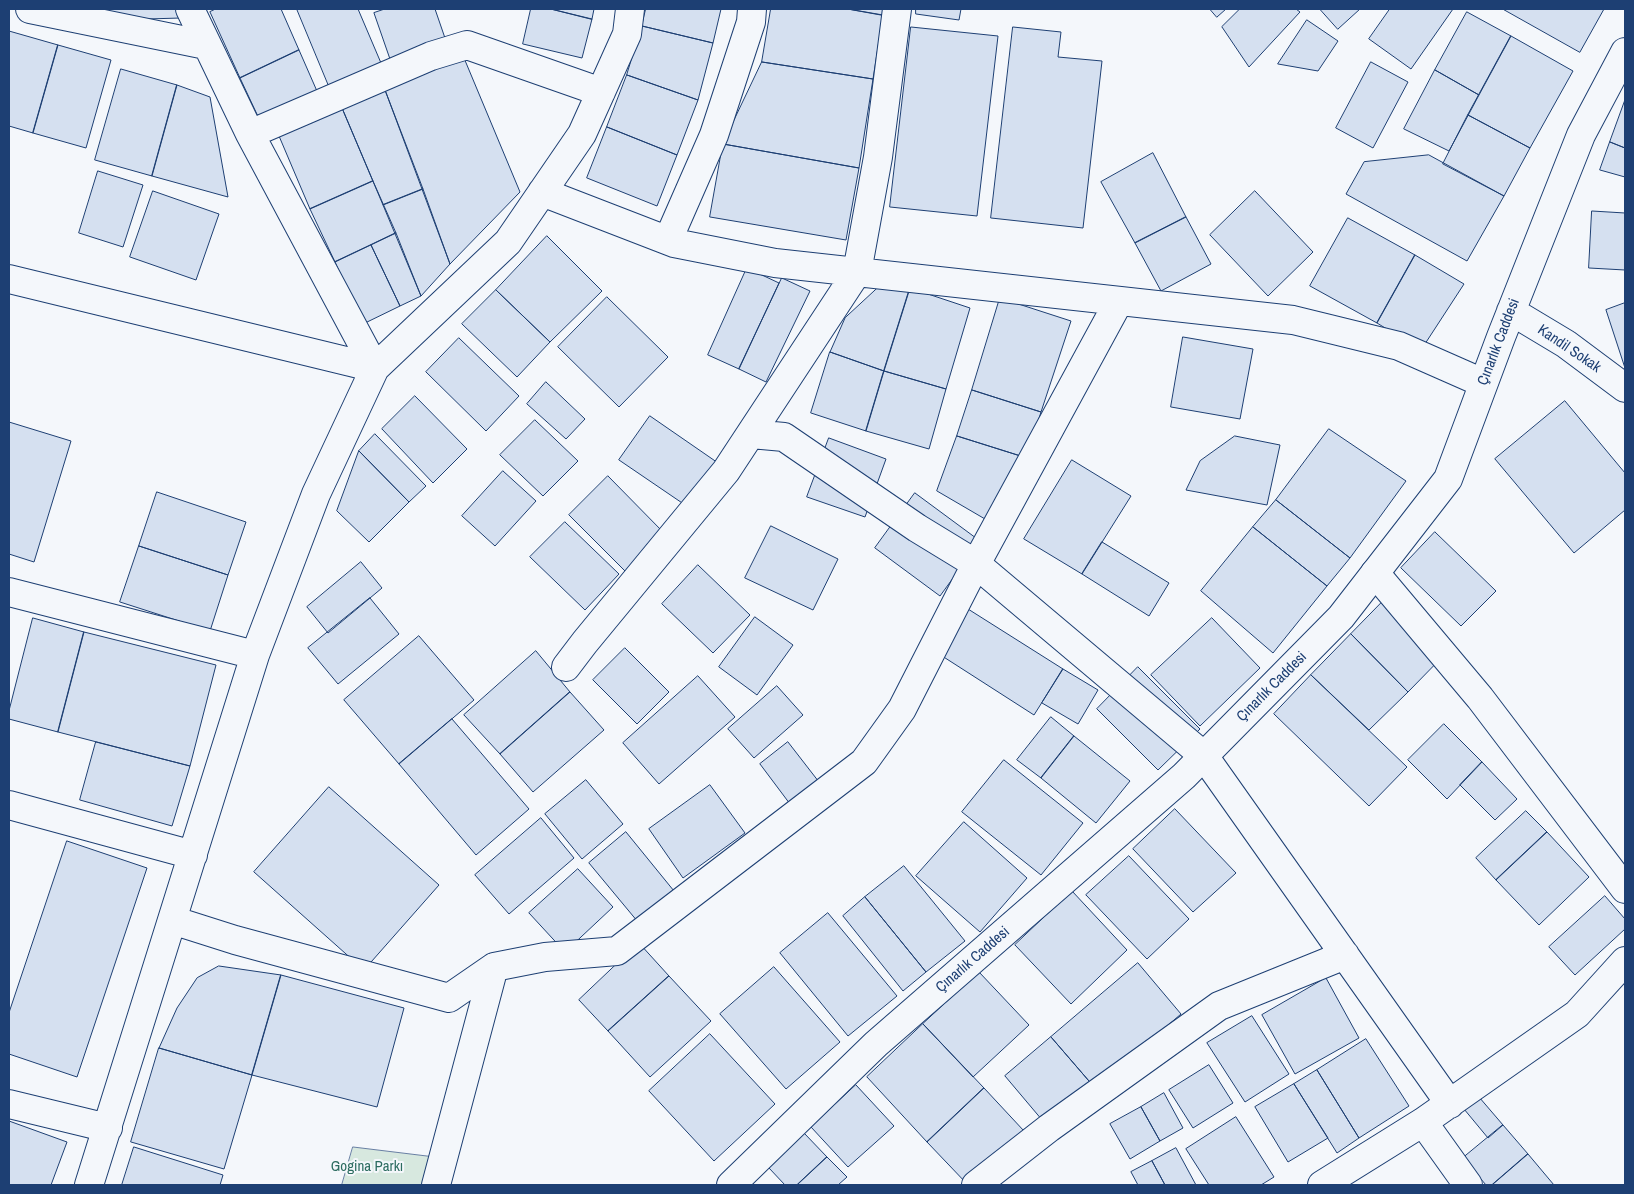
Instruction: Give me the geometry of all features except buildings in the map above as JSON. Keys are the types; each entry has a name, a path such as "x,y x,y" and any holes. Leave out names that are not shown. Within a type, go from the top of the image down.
{"street":[{"path":"30,9 206,45"},
{"path":"190,9 250,134 375,368"},
{"path":"89,1185 255,655 316,494 375,368 508,242 582,134 627,34 630,9"},
{"path":"668,240 714,136 751,22 752,9"},
{"path":"566,667 584,642 726,471 857,272 878,157 897,9"},
{"path":"250,134 431,56 467,45 600,92"},
{"name":"Çınarlık Caddesi","path":"731,1185 876,1044 1184,776 1341,617 1375,574 1448,479 1483,383 1581,135 1625,52"},
{"path":"542,192 668,240 776,263 1293,320 1399,346 1483,383"},
{"path":"9,279 375,368"},
{"path":"172,920 235,940 449,998 494,967 546,957 617,951 864,762 902,710 976,564 1119,301"},
{"name":"Kandil Sokak","path":"1511,312 1566,344 1625,388"},
{"path":"751,434 784,437 917,528 976,564 1204,756 1450,1104"},
{"path":"1375,574 1480,698 1625,889"},
{"path":"9,592 255,655"},
{"path":"9,805 193,855"},
{"path":"976,1185 1050,1128 1220,1006 1345,956"},
{"path":"1322,1185 1450,1104 1577,1014 1625,961"},
{"path":"436,1185 494,967"},
{"path":"9,1104 108,1128"},
{"path":"1423,1122 1468,1185"}],"green space":[{"name":"Gogina Parkı","path":"353,1147 435,1157 426,1185 342,1185"}]}
